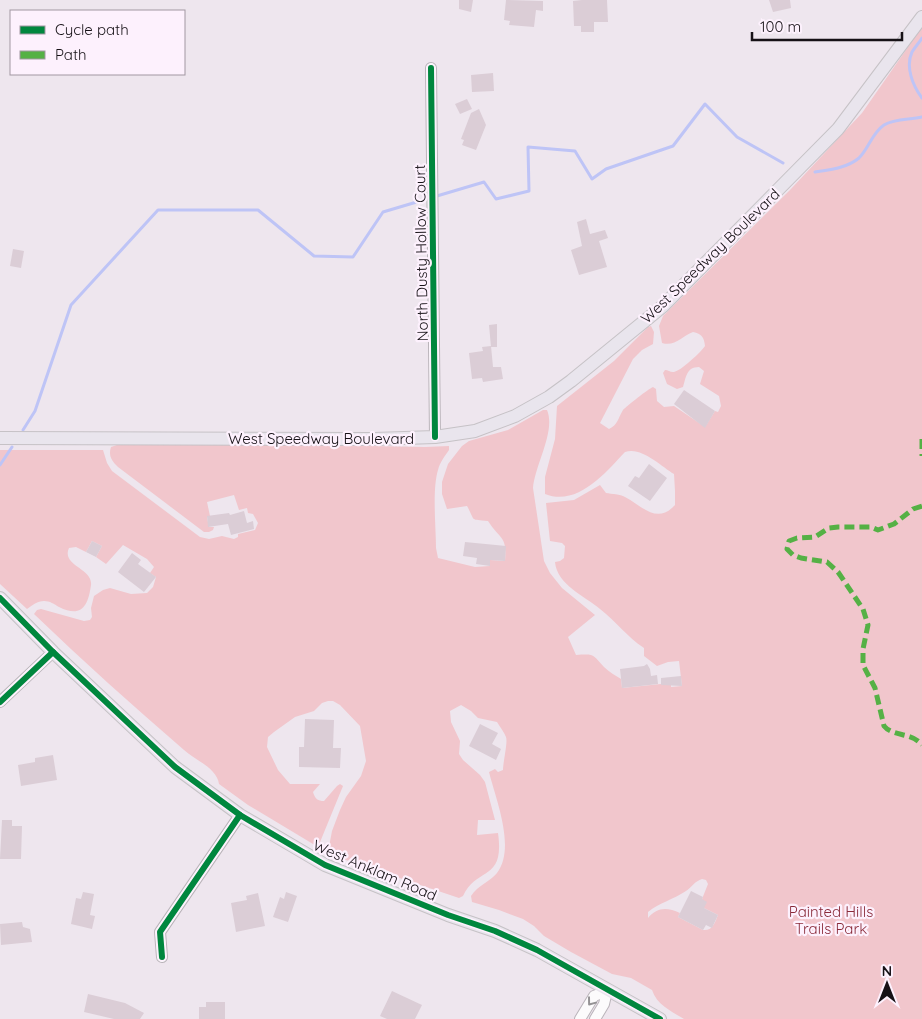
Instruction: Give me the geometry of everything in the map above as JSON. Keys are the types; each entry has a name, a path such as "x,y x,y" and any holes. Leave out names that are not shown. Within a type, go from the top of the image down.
{"main road":[{"name":"West Speedway Boulevard","path":"0,438 374,439 435,437 463,434 515,416 571,381 663,306 838,129 922,17"},
{"name":"West Anklam Road","path":"0,598 53,652 175,767 240,815 324,865 448,915 495,931 537,950 607,991 660,1019"}],"street":[{"name":"North Dusty Hollow Court","path":"431,68 435,437"},
{"path":"0,702 53,652"},
{"path":"162,957 160,932 240,815"},
{"path":"580,1019 594,996 607,991"},
{"path":"595,1019 604,1004 607,991"}],"green space":[{"name":"Painted Hills Trails Park","path":"922,27 922,1019 684,1019 661,1004 652,990 631,978 612,974 571,952 544,936 523,919 472,902 471,896 474,892 497,873 505,851 503,824 489,772 495,769 498,772 503,770 506,737 497,722 478,718 461,705 450,711 451,722 460,741 459,754 485,782 495,820 478,820 477,835 498,833 499,849 494,867 475,880 463,896 459,898 331,855 328,852 332,831 346,797 361,776 366,761 360,726 340,705 333,701 322,703 314,711 295,717 268,737 267,747 278,770 290,784 320,784 313,792 320,801 324,801 340,784 343,786 318,847 248,805 219,784 210,769 184,750 146,717 34,614 37,610 41,609 84,621 90,620 94,596 103,590 110,588 131,594 147,593 153,587 156,577 150,573 154,567 147,559 123,545 106,564 96,557 102,546 92,541 86,552 76,547 69,548 69,559 87,575 91,585 85,605 78,611 67,610 44,601 37,602 27,609 0,584 0,450 103,450 112,471 200,537 209,539 222,536 234,539 238,537 238,534 255,530 258,523 253,514 248,513 247,508 239,510 234,495 207,502 210,516 207,517 209,527 214,527 209,532 204,532 118,467 110,456 111,447 117,445 212,443 449,446 449,450 439,467 435,488 436,548 438,558 475,567 490,566 490,560 505,561 504,542 488,521 474,519 467,506 447,509 442,494 442,482 448,464 462,446 469,441 508,430 543,410 547,410 549,428 533,488 544,561 550,573 562,588 595,615 568,637 576,655 595,657 606,669 621,679 622,688 661,684 671,684 671,687 682,686 679,661 657,666 644,656 644,648 594,604 566,584 557,570 555,562 564,558 565,546 562,543 550,541 546,503 574,500 600,485 606,493 623,496 650,512 662,513 675,505 674,474 644,454 631,451 625,452 600,478 580,492 569,496 557,497 545,494 545,477 555,439 557,406 614,361 651,326 654,332 653,344 642,350 633,359 600,423 609,429 612,427 623,410 653,387 656,389 657,401 664,407 674,406 705,427 715,411 718,412 721,406 719,396 700,384 704,371 699,367 691,369 687,374 683,387 677,389 667,384 663,373 665,370 672,372 685,366 705,346 704,340 702,336 693,332 671,344 662,343 659,326 663,316 790,190 862,113","holes":["700,880 706,880 708,884 702,899 704,908 718,915 713,926 709,929 703,930 678,917 680,913 671,910 659,910 648,918 648,912 652,909 686,891"]}],"building":[{"path":"459,0 473,0 471,12 459,9"},
{"path":"506,0 543,1 543,11 536,10 534,27 509,25 510,21 504,20"},
{"path":"607,0 608,22 594,22 594,32 581,32 581,26 574,26 573,1"},
{"path":"769,0 790,0 791,8 773,12"},
{"path":"493,73 494,91 472,92 471,75"},
{"path":"467,99 472,109 460,114 455,104"},
{"path":"479,109 486,125 476,150 462,145 464,140 461,139 471,113"},
{"path":"586,219 590,234 605,230 608,238 599,241 607,267 579,275 571,250 582,246 577,222"},
{"path":"13,249 24,251 21,268 10,266"},
{"path":"497,324 497,347 491,347 489,325"},
{"path":"491,346 493,367 501,367 503,379 483,382 482,378 472,379 469,353 483,351 482,347"},
{"path":"684,390 715,411 705,428 674,404"},
{"path":"649,464 667,478 650,501 628,486 635,476 639,478"},
{"path":"244,511 247,523 253,521 254,529 231,535 228,524 208,527 207,516 229,513 230,515"},
{"path":"92,541 102,546 96,557 86,552"},
{"path":"465,542 506,546 505,561 490,560 490,566 476,564 477,558 463,556"},
{"path":"132,553 141,560 138,564 156,577 144,592 118,572"},
{"path":"647,664 651,676 657,675 658,684 622,688 620,669"},
{"path":"681,676 682,686 661,685 661,678"},
{"path":"305,719 334,720 333,748 341,748 340,768 299,767 299,747 304,747"},
{"path":"480,724 498,733 492,744 501,749 496,760 469,746"},
{"path":"53,755 57,780 21,786 18,765 35,762 35,758"},
{"path":"2,820 12,820 12,826 22,826 21,859 0,859"},
{"path":"691,891 703,897 702,899 707,902 704,908 718,915 712,928 706,925 703,930 678,917"},
{"path":"83,892 94,894 90,915 95,916 92,929 71,924 76,898 81,899"},
{"path":"286,892 297,896 288,922 273,917 280,897 284,899"},
{"path":"258,893 265,926 236,932 231,903 247,900 246,896"},
{"path":"22,922 23,927 30,929 32,942 1,945 0,924"},
{"path":"392,991 422,1005 415,1019 387,1019 380,1016"},
{"path":"88,994 125,1003 144,1013 140,1019 114,1019 84,1012"},
{"path":"206,1002 225,1002 225,1019 199,1019 199,1007 206,1007"}],"waterway":[{"path":"922,38 912,52 909,64 913,82 922,98"},
{"path":"23,430 35,411 71,305 158,210 258,210 314,256 353,257 383,212 484,182 496,199 529,191 528,147 575,151 592,179 606,169 673,146 705,104 737,137 783,163"},
{"path":"815,172 838,168 859,158 876,132 884,125 898,120 922,117"},
{"path":"0,465 12,447"}],"marked path":[{"path":"922,439 922,456"},
{"path":"922,506 913,509 894,524 878,530 871,527 829,528 815,537 797,538 789,541 787,549 793,555 801,558 827,562 838,572 863,609 868,625 863,649 863,665 875,688 884,726 892,732 913,738 922,745"}],"cycle path":[{"path":"431,68 435,437"},
{"path":"0,598 53,652 175,767 240,815 325,865 448,915 495,931 537,950 660,1019"},
{"path":"0,702 53,652"},
{"path":"162,957 160,932 240,815"}]}
